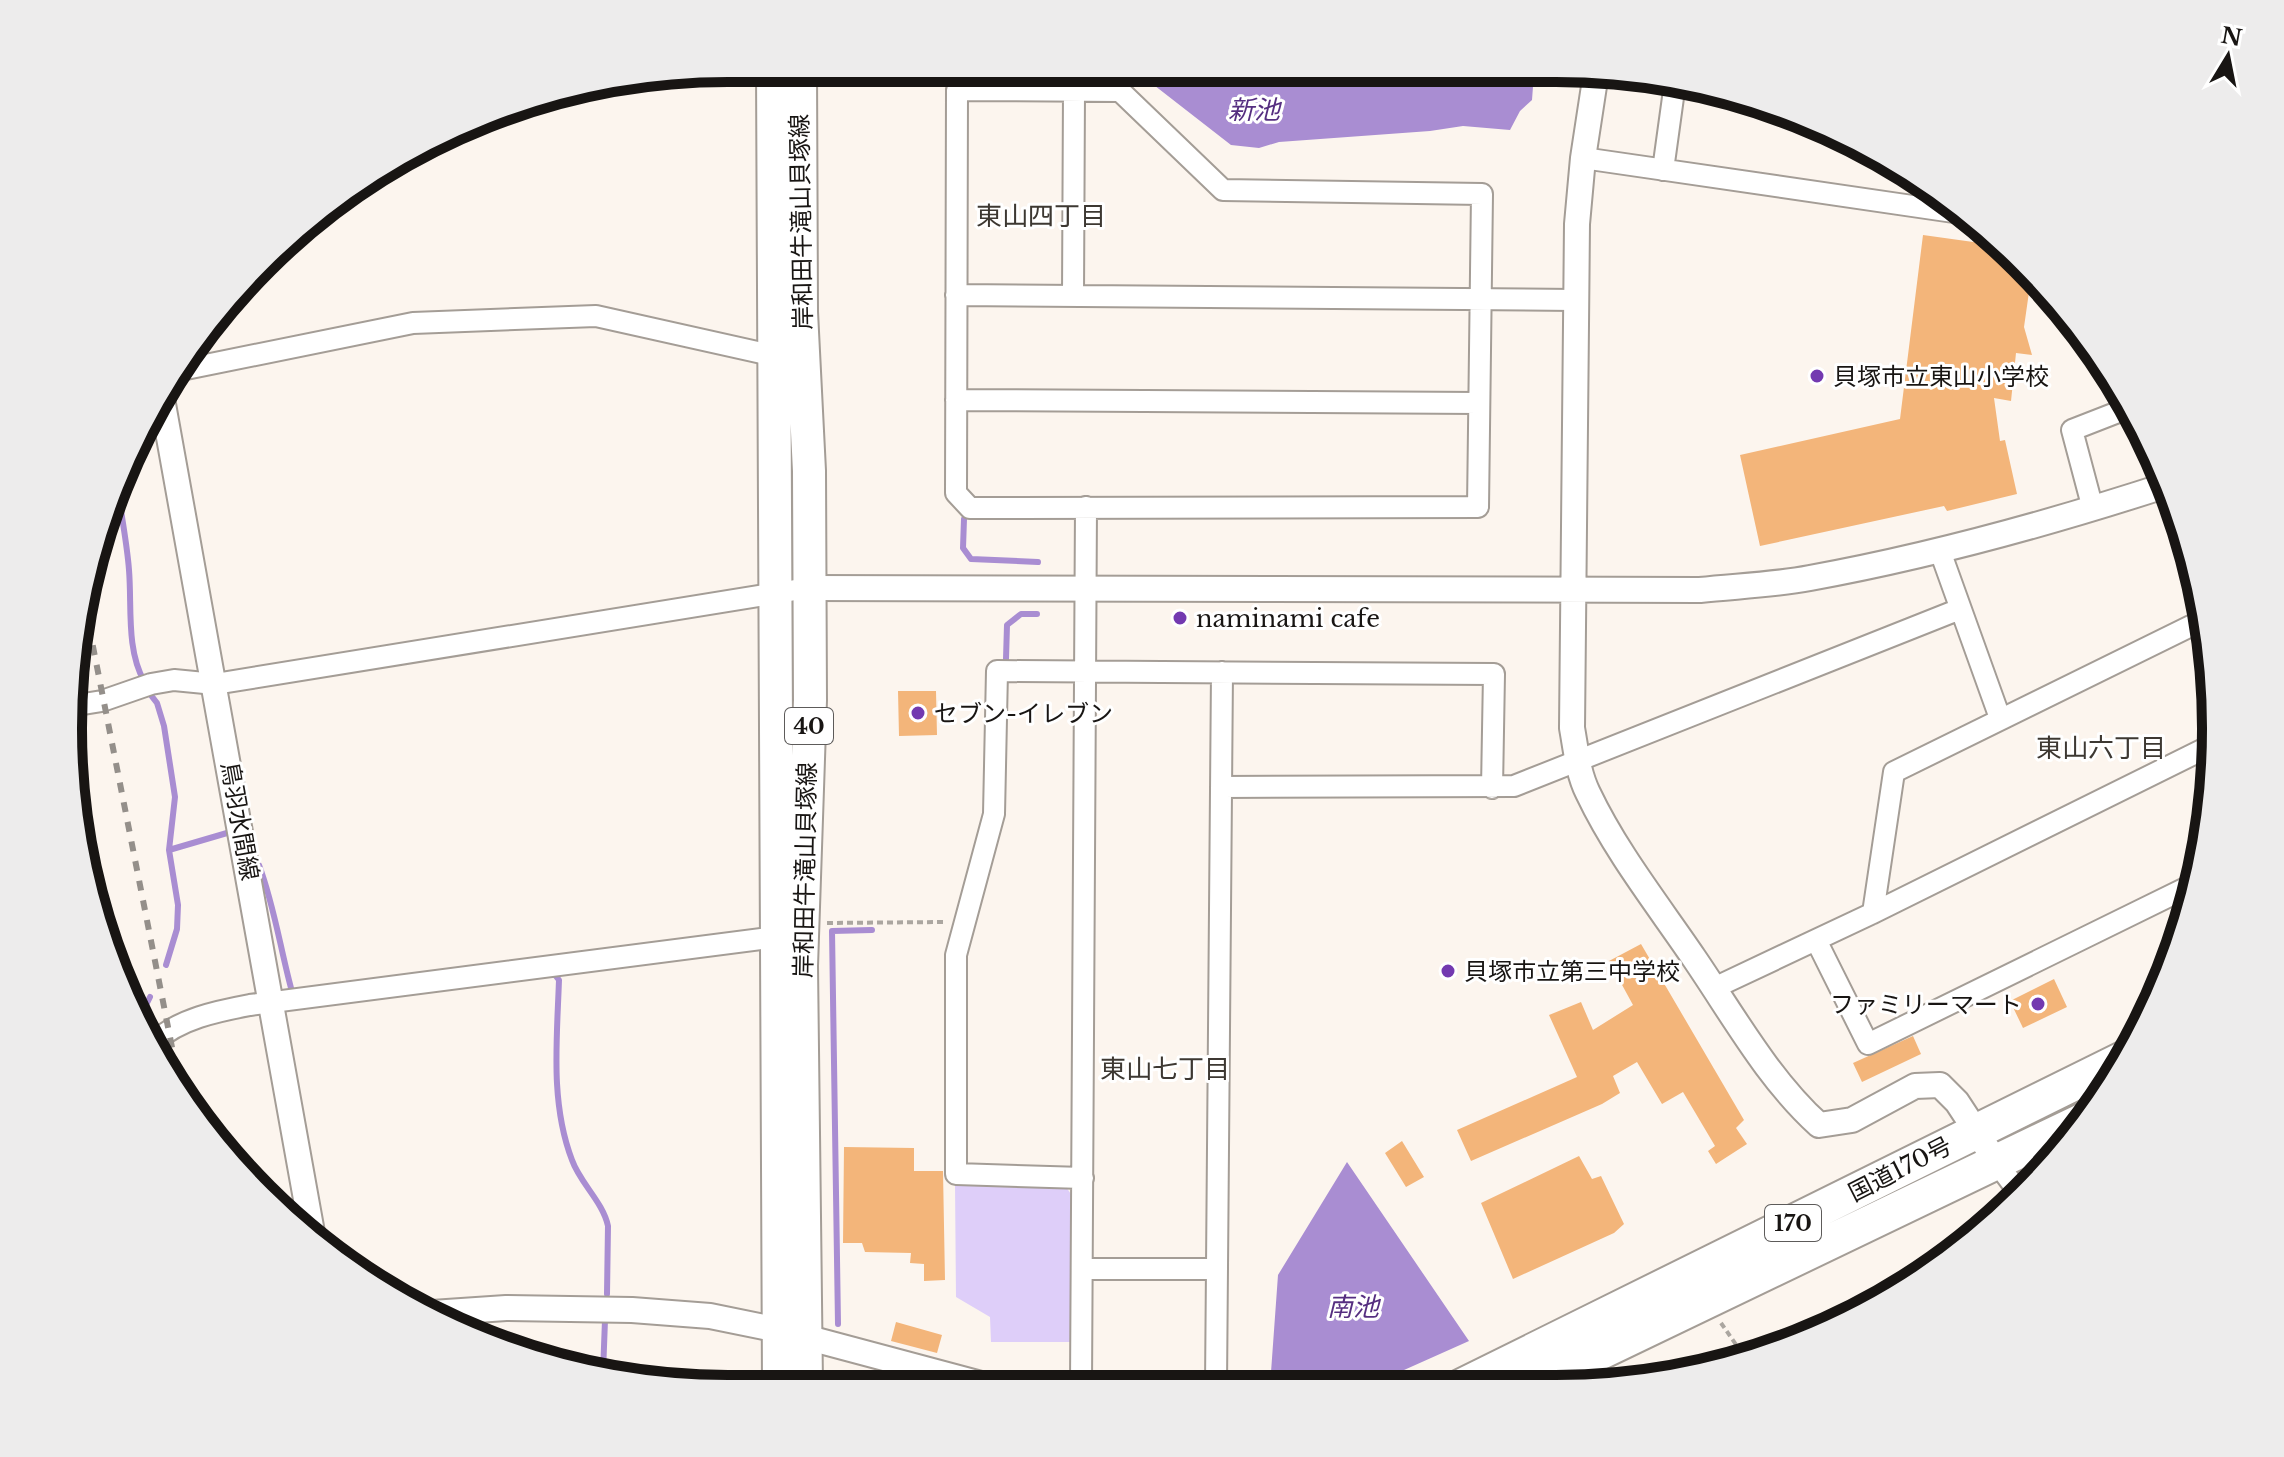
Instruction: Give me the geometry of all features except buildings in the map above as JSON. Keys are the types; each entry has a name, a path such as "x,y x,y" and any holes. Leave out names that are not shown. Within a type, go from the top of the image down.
{"highway":[{"name":"国道170号","path":"1484,1375 2106,1067"},
{"name":"国道170号","path":"1555,1375 2060,1132"},
{"path":"1562,1375 1586,1361"}],"main road":[{"name":"岸和田牛滝山貝塚線","path":"773,82 776,937 792,1334 803,1375"},
{"name":"岸和田牛滝山貝塚線","path":"781,1375 792,1334 810,700 809,471 801,312 800,82"}],"street":[{"path":"1594,83 1577,224 1575,300 1572,728 1577,760 1587,791 1617,844 1714,988 1786,1091 1819,1125 1852,1120 1915,1086 1940,1085 1957,1102 2014,1185"},
{"path":"957,90 1120,91 1223,190 1482,194 1478,507 970,508 956,493 956,295 957,90"},
{"path":"1073,296 1074,91"},
{"path":"1663,170 1674,93"},
{"path":"1583,158 1941,210"},
{"path":"956,295 1575,300"},
{"path":"192,368 413,323 596,316 775,356"},
{"path":"956,400 1479,403"},
{"path":"2093,509 2072,430 2119,412"},
{"name":"鳥羽水間線","path":"165,413 310,1221"},
{"path":"83,704 174,680 215,684 808,588 1700,590 1807,579 1940,551 2156,489"},
{"path":"1081,1375 1086,507"},
{"path":"1940,551 2000,718"},
{"path":"1221,787 1514,786 1960,609"},
{"path":"1873,913 1894,772 2193,625"},
{"path":"1083,1178 956,1174 956,955 994,814 997,671 1494,674 1492,788"},
{"path":"1216,1375 1222,672"},
{"path":"1714,988 2201,750"},
{"path":"1816,940 1868,1044 2181,890"},
{"path":"161,1036 168,1029 226,1009 776,937"},
{"path":"1082,1269 1217,1269"},
{"path":"451,1312 506,1308 632,1310 710,1316 947,1375"}],"path":[{"path":"820,923 965,922"},
{"path":"1706,1302 1739,1348"}],"shaded area":[{"path":"955,1184 1066,1187 1073,1197 1070,1342 991,1342 990,1317 956,1297"}],"water":[{"name":"新池","path":"1150,82 1533,82 1532,100 1520,111 1510,130 1463,126 1279,142 1259,148 1231,145"},
{"name":"南池","path":"1347,1162 1469,1341 1393,1375 1271,1375 1278,1275"}],"waterway":[{"path":"121,508 128,560 132,641 144,681"},
{"path":"964,519 963,548 971,559 1038,562"},
{"path":"1006,659 1007,625 1021,614 1037,614"},
{"path":"150,694 157,703 164,726 175,797 169,850 178,905 177,929 166,965"},
{"path":"169,850 227,833"},
{"path":"259,865 291,988"},
{"path":"838,1324 832,931 872,930"},
{"path":"551,975 559,980 556,1071 560,1116 572,1160 608,1226 607,1294"},
{"path":"145,1006 150,997"},
{"path":"603,1363 605,1320"}],"railway":[{"path":"90,631 175,1061"}],"place":[{"name":"貝塚市立東山小学校","path":"1817,376"},
{"name":"naminami cafe","path":"1180,618"},
{"name":"セブン-イレブン","path":"918,713"},
{"name":"貝塚市立第三中学校","path":"1448,971"},
{"name":"ファミリーマート","path":"2038,1004"}],"district":[{"name":"東山四丁目","path":"1041,216"},
{"name":"東山六丁目","path":"2101,748"},
{"name":"東山七丁目","path":"1165,1069"}]}
